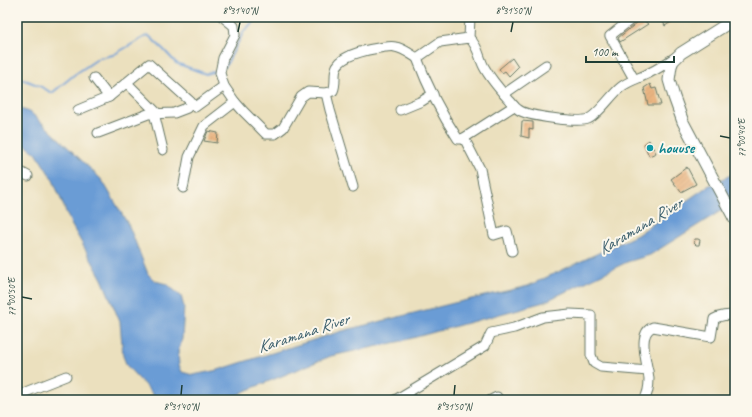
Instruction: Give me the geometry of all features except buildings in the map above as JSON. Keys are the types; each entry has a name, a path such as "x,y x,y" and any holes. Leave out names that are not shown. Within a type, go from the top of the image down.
{"main road":[{"path":"735,19 673,61 669,80 683,122 735,220"}],"street":[{"path":"223,17 234,26 234,34 223,58 220,73 224,86 235,102 266,134 275,134 283,128 301,97 308,92 326,93 333,91 335,85 335,71 343,60 357,53 370,49 394,46 417,58 447,122 458,138 464,138 514,106"},
{"path":"470,17 469,38 473,42 484,68 514,106 519,110 539,117 572,120 588,119 595,114 610,96 621,87 634,79 650,73 682,54"},
{"path":"634,17 610,36 634,79"},
{"path":"417,58 440,42 469,38"},
{"path":"78,110 109,98 149,64 191,106"},
{"path":"504,94 546,65"},
{"path":"94,78 109,98"},
{"path":"127,83 156,113 162,150"},
{"path":"98,133 148,114 174,113 191,106 224,86"},
{"path":"326,93 353,187"},
{"path":"400,110 422,101 433,94"},
{"path":"183,188 189,157 204,126 235,102"},
{"path":"464,138 480,169 494,235 507,231 512,251"},
{"path":"17,170 28,176"},
{"path":"395,400 485,346 491,333 514,328 543,317 570,314 590,315 591,355 594,363 601,366 648,371"},
{"path":"644,400 648,388 648,371 644,339 649,328 653,327 711,337 714,319 718,316 735,316"},
{"path":"17,397 66,376"}],"water":[{"path":"17,108 30,112 102,180 129,226 148,274 155,281 167,284 181,296 184,307 182,339 178,352 179,365 182,372 193,375 218,370 342,331 528,286 637,235 708,186 735,173 735,202 650,255 627,262 544,302 398,342 331,356 245,391 228,400 156,400 151,392 127,366 123,356 120,322 102,279 71,224 53,180 36,153 17,139"}],"waterway":[{"path":"225,67 244,31 258,17"},
{"path":"17,78 35,84 52,93 74,75 99,58 113,55 148,35 176,63 206,74 216,71"}],"place":[{"name":"houuse","path":"650,148"}],"water label":[{"name":"Karamana River","path":"640,226"},
{"name":"Karamana River","path":"303,333"}]}
